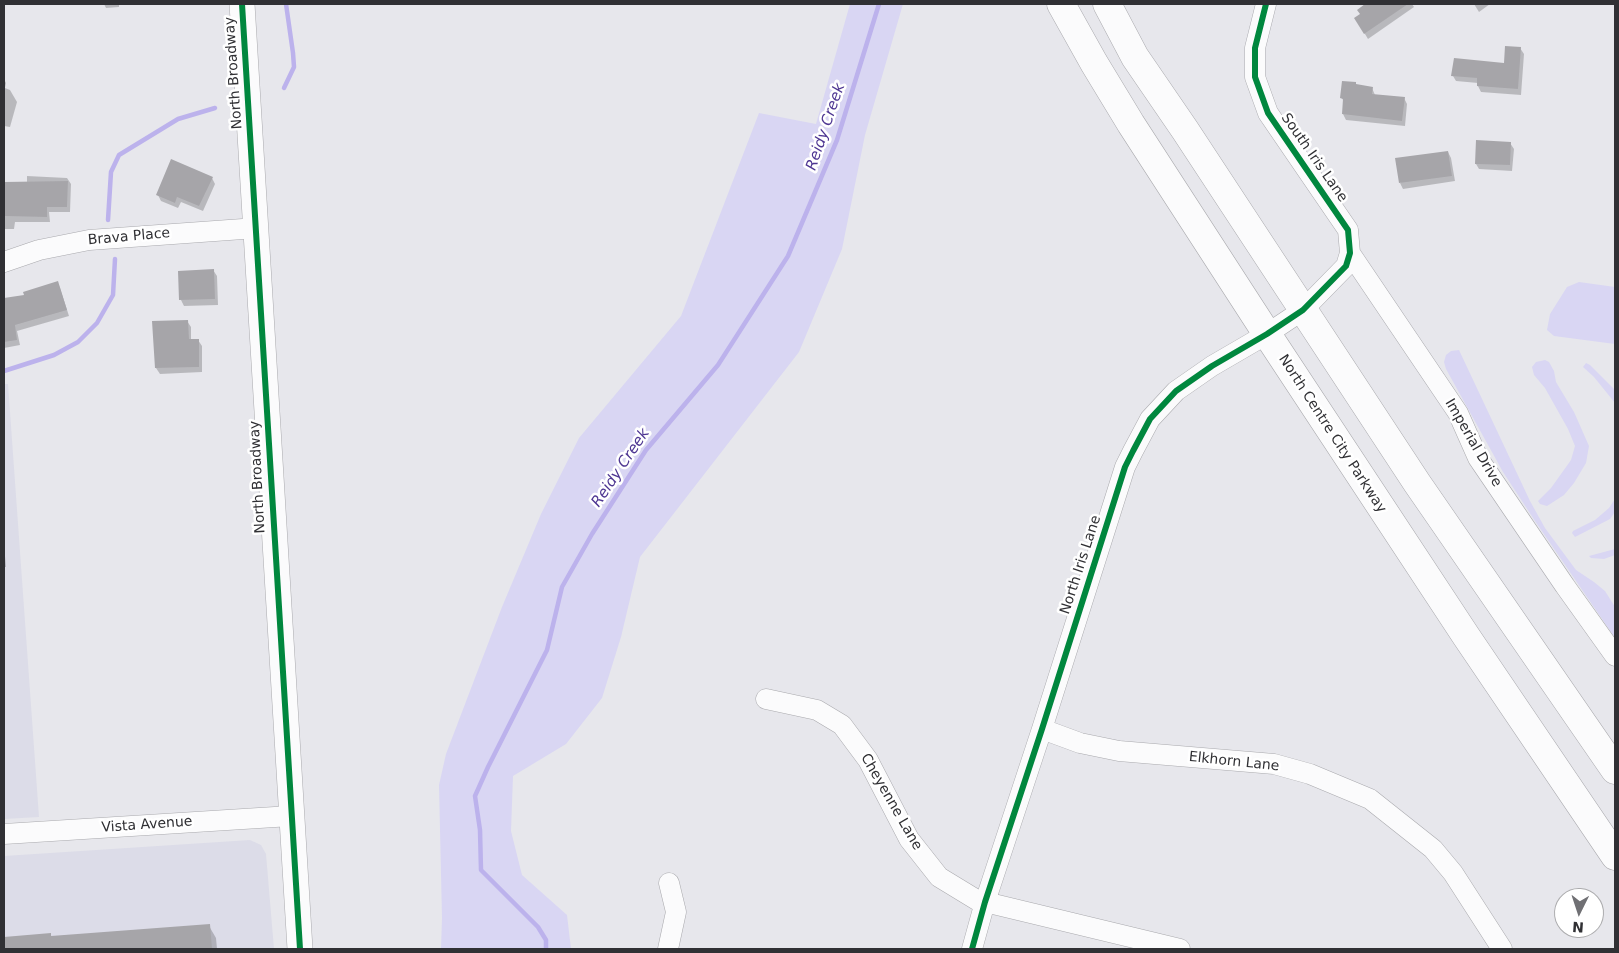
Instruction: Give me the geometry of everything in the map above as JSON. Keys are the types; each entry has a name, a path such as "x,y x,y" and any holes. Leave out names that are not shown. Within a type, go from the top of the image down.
{"highway":[{"name":"North Centre City Parkway","path":"1062,4 1122,109 1267,334 1466,636 1615,856"},
{"path":"1107,4 1135,57 1417,483 1614,765"}],"main road":[{"name":"North Broadway","path":"242,4 300,949"}],"street":[{"name":"South Iris Lane","path":"1266,4 1255,48 1255,77 1268,113 1348,230 1350,253"},
{"name":"Brava Place","path":"4,262 39,250 89,240 257,228"},
{"path":"1303,310 1346,266 1350,253"},
{"name":"Imperial Drive","path":"1350,253 1458,413 1478,458 1615,656"},
{"name":"North Iris Lane","path":"972,949 985,903 1125,467 1150,419 1176,391 1212,366 1267,334 1303,310"},
{"name":"Cheyenne Lane","path":"766,699 817,710 842,725 868,760 909,839 939,877 985,903 1180,949"},
{"name":"Elkhorn Lane","path":"1042,729 1080,743 1119,751 1274,764 1310,774 1370,799 1434,849 1453,872 1502,949"},
{"name":"Vista Avenue","path":"4,834 291,816"},
{"path":"668,949 676,912 669,883"}],"shaded area":[{"path":"850,4 903,4 865,135 842,249 799,352 640,557 621,637 602,698 566,744 513,776 511,831 522,875 567,915 571,949 441,949 439,785 446,754 502,607 541,514 579,438 681,316 759,113 816,124"},
{"path":"1579,282 1615,287 1615,344 1554,336 1547,330 1550,314 1567,287"},
{"path":"1459,350 1530,501 1545,528 1576,570 1605,591 1615,607 1615,638 1503,472 1446,369 1444,362 1446,355 1451,351"},
{"path":"1545,360 1549,362 1554,371 1556,382 1574,412 1589,446 1586,463 1574,483 1564,495 1547,506 1540,504 1538,501 1551,488 1571,460 1575,446 1568,429 1545,388 1534,375 1532,367 1536,362"},
{"path":"1586,363 1615,390 1615,403 1594,377 1583,367"},
{"path":"4,384 8,384 39,817 4,819"},
{"path":"1615,499 1615,512 1610,519 1575,537 1572,533 1573,531 1595,520 1609,508"},
{"path":"1615,549 1615,555 1604,559 1591,558 1589,556"},
{"path":"250,840 261,845 266,854 274,949 4,949 4,856"}],"building":[{"path":"1365,4 1408,4 1364,34 1354,18 1360,14 1357,10"},
{"path":"1505,46 1521,47 1518,89 1477,86 1477,78 1451,76 1454,58 1504,63"},
{"path":"1342,81 1356,82 1356,84 1373,87 1372,94 1405,97 1402,121 1342,114 1343,99 1340,98"},
{"path":"1476,140 1511,142 1510,165 1475,164"},
{"path":"1448,151 1452,176 1399,183 1395,158"},
{"path":"171,159 213,177 199,206 177,197 175,203 156,195"},
{"path":"68,181 67,207 47,207 47,217 4,216 4,182"},
{"path":"214,269 215,299 179,300 178,271"},
{"path":"58,281 67,310 15,325 17,340 4,342 4,298 24,295 23,292"},
{"path":"188,320 189,339 199,339 199,367 155,368 152,321"},
{"path":"210,924 212,949 4,949 4,937 51,933 51,936"}],"waterway":[{"path":"284,88 294,67 286,4"},
{"name":"Reidy Creek","path":"546,949 546,940 538,927 481,870 480,830 475,796 547,650 562,587 592,534 646,450 718,365 788,256 837,140 879,4"},
{"path":"108,220 111,172 119,155 178,119 215,108"},
{"path":"4,371 54,355 78,342 97,323 113,295 115,259"}],"cycle path":[{"path":"242,4 300,949"},
{"path":"972,949 985,902 1125,467 1150,419 1176,391 1212,366 1267,334 1303,310 1346,266 1350,253 1348,230 1268,113 1255,77 1255,48 1266,4"}]}
